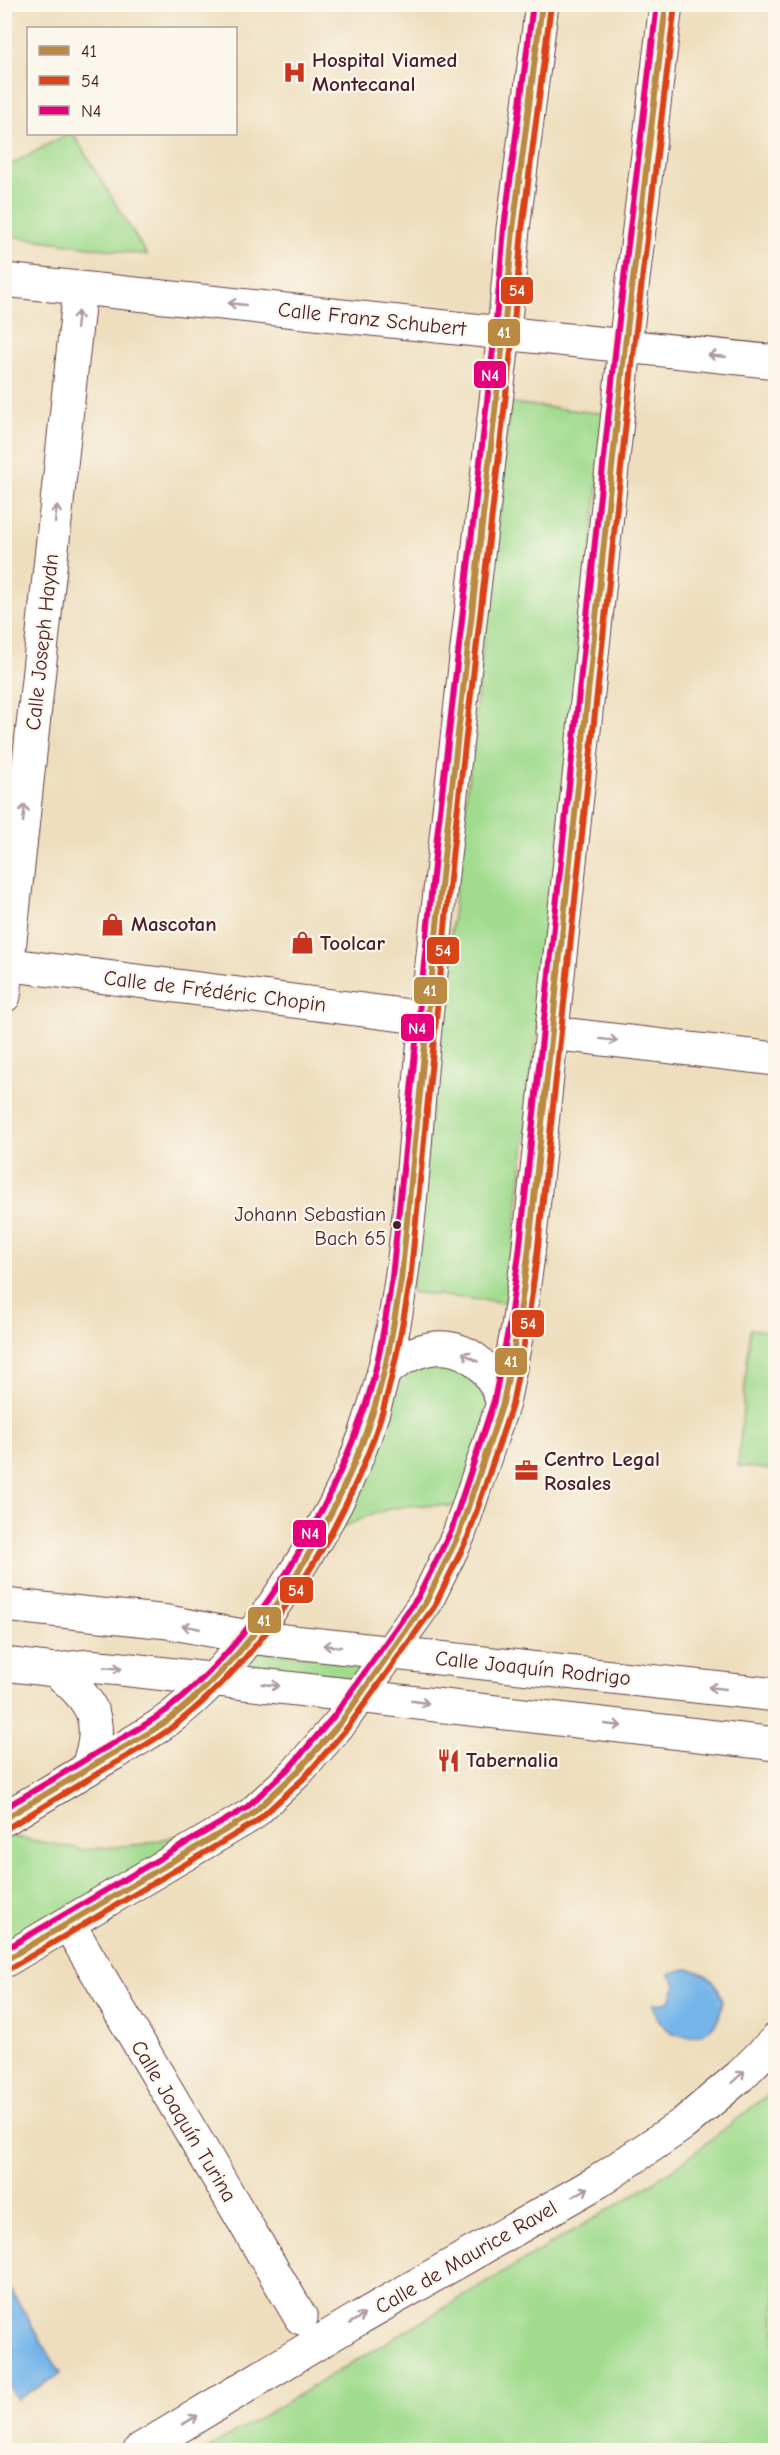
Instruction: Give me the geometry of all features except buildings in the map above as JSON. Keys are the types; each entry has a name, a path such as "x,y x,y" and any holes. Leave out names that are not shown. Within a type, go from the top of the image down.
{"street":[{"path":"4,1819 166,1721 212,1678 248,1637 324,1526 361,1449 385,1371 396,1316 426,1018 504,333 513,229 542,4"},
{"path":"4,1961 251,1815 297,1772 362,1695 426,1602 459,1534 503,1403 518,1327 528,1255 625,346 666,4"},
{"name":"Calle Franz Schubert","path":"4,280 776,362"},
{"name":"Calle Joseph Haydn","path":"6,975 80,288"},
{"name":"Calle de Frédéric Chopin","path":"6,975 426,1018"},
{"path":"551,1033 776,1059"},
{"path":"385,1371 416,1351 443,1347 457,1350 472,1356 487,1369 503,1403"},
{"name":"Calle Joaquín Rodrigo","path":"4,1605 168,1622 248,1637 776,1695"},
{"path":"4,1664 55,1670 87,1666 212,1678 776,1743"},
{"path":"55,1670 79,1690 93,1711 96,1740 87,1769"},
{"name":"Calle Joaquín Turina","path":"68,1923 301,2318"},
{"name":"Calle de Maurice Ravel","path":"140,2451 361,2317 599,2181 683,2124 740,2076 776,2040"}],"green space":[{"path":"65,135 74,135 147,255 5,235 5,168"},
{"path":"510,403 606,414 507,1303 411,1292"},
{"path":"750,1329 775,1332 775,1470 738,1466"},
{"path":"415,1362 467,1364 490,1406 459,1507 423,1505 392,1508 363,1518 331,1534 391,1388"},
{"path":"253,1651 368,1661 368,1668 347,1682 240,1671"},
{"path":"205,1828 5,1948 5,1835 84,1850 145,1844"},
{"path":"775,2089 775,2450 206,2450 625,2200 672,2170"}],"water":[{"path":"685,1969 699,1972 710,1978 717,1987 722,2000 720,2015 713,2026 703,2034 679,2035 667,2029 658,2019 653,2004 665,2003 671,1999 676,1984 670,1974"},
{"path":"4,2290 7,2292 11,2290 61,2374 17,2400 5,2379"}],"transit line":[{"name":"N4","path":"4,1808 160,1715 202,1679 233,1646 287,1572 310,1532 349,1449 370,1391 392,1278 436,846 495,332 504,228 533,4"},
{"name":"41","path":"4,1819 164,1723 206,1687 237,1654 267,1617 319,1536 341,1494 379,1393 401,1280 445,847 504,333 513,229 542,4"},
{"name":"N4","path":"4,1950 246,1808 291,1766 334,1716 418,1597 451,1531 494,1401 509,1326 519,1254 616,345 657,4"},
{"name":"41","path":"4,1961 251,1815 297,1772 341,1722 426,1602 459,1534 503,1403 518,1327 528,1255 625,346 666,4"},
{"name":"54","path":"9,1827 171,1728 213,1692 245,1658 303,1581 328,1539 350,1496 383,1410 410,1281 453,848 513,334 522,230 551,5"},
{"name":"54","path":"9,1969 256,1822 304,1778 348,1727 434,1607 468,1537 512,1405 527,1329 537,1256 634,347 675,5"}],"place":[{"name":"Hospital Viamed Montecanal","path":"294,72"},
{"name":"Mascotan","path":"113,924"},
{"name":"Toolcar","path":"302,943"},
{"name":"Johann Sebastian Bach 65","path":"397,1225"},
{"name":"Centro Legal Rosales","path":"526,1471"},
{"name":"Tabernalia","path":"448,1760"}]}
